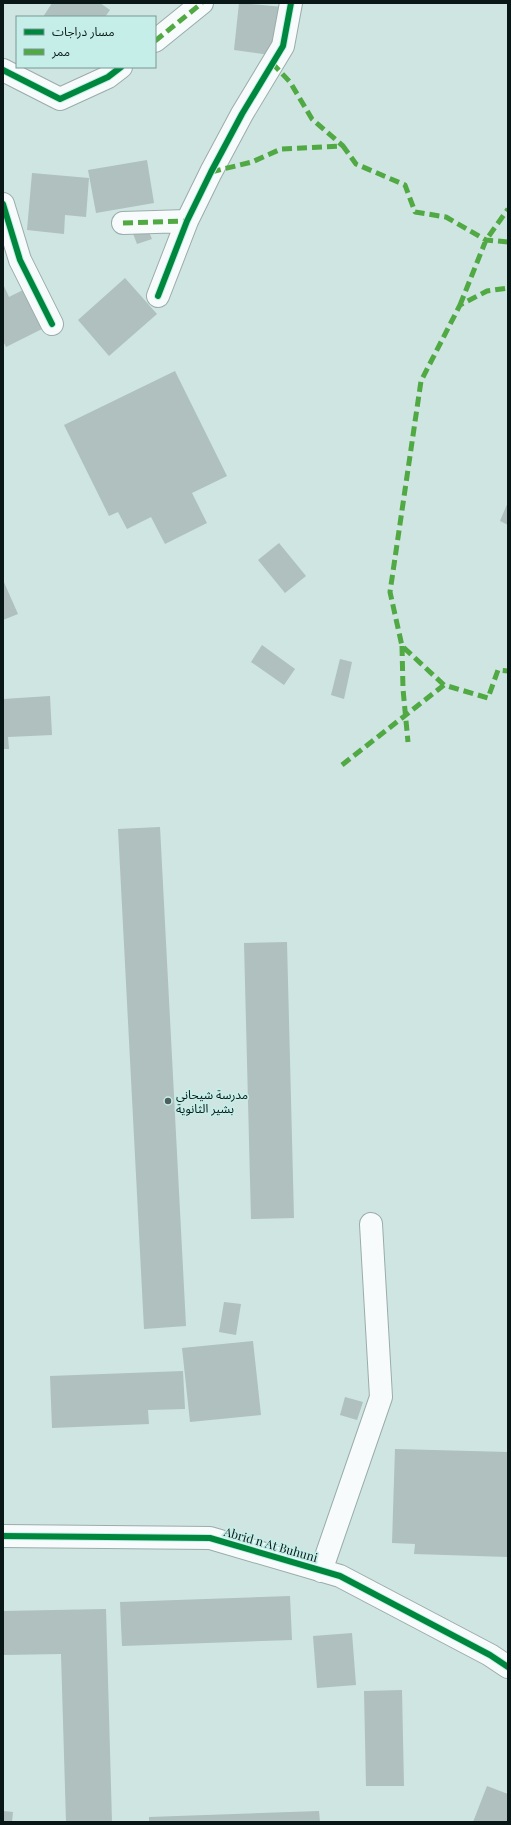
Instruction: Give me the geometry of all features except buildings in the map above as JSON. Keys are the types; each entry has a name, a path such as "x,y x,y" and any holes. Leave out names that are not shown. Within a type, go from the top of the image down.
{"street":[{"path":"156,39 202,3"},
{"path":"158,296 187,221 242,114 283,46 291,3"},
{"path":"3,70 60,99 108,77 120,68"},
{"path":"3,204 20,260 52,324"},
{"path":"123,223 187,221"},
{"path":"321,1571 381,1397 371,1224"},
{"name":"Abrid n At Buhuni","path":"5,1536 210,1538 347,1580 490,1655 508,1667"}],"marked path":[{"path":"156,40 202,3"},
{"path":"272,63 290,82 312,119 343,146"},
{"path":"211,172 252,162 281,149 343,146 356,164 405,185 415,212 446,217 486,240 508,242"},
{"path":"460,305 486,240 508,209"},
{"path":"123,223 187,221"},
{"path":"444,685 402,646 390,592 421,381 460,305 487,291 508,288"},
{"path":"402,646 403,689 408,742"},
{"path":"342,765 444,685 488,698 498,670 508,671"}],"cycle path":[{"path":"158,296 187,221 211,172 242,114 283,46 291,3"},
{"path":"3,70 60,99 108,77 120,68"},
{"path":"3,204 20,260 52,324"},
{"path":"3,1536 210,1538 340,1576 490,1655 508,1667"}],"place":[{"name":"مدرسة شيحاني بشير الثانوية","path":"168,1101"}]}
